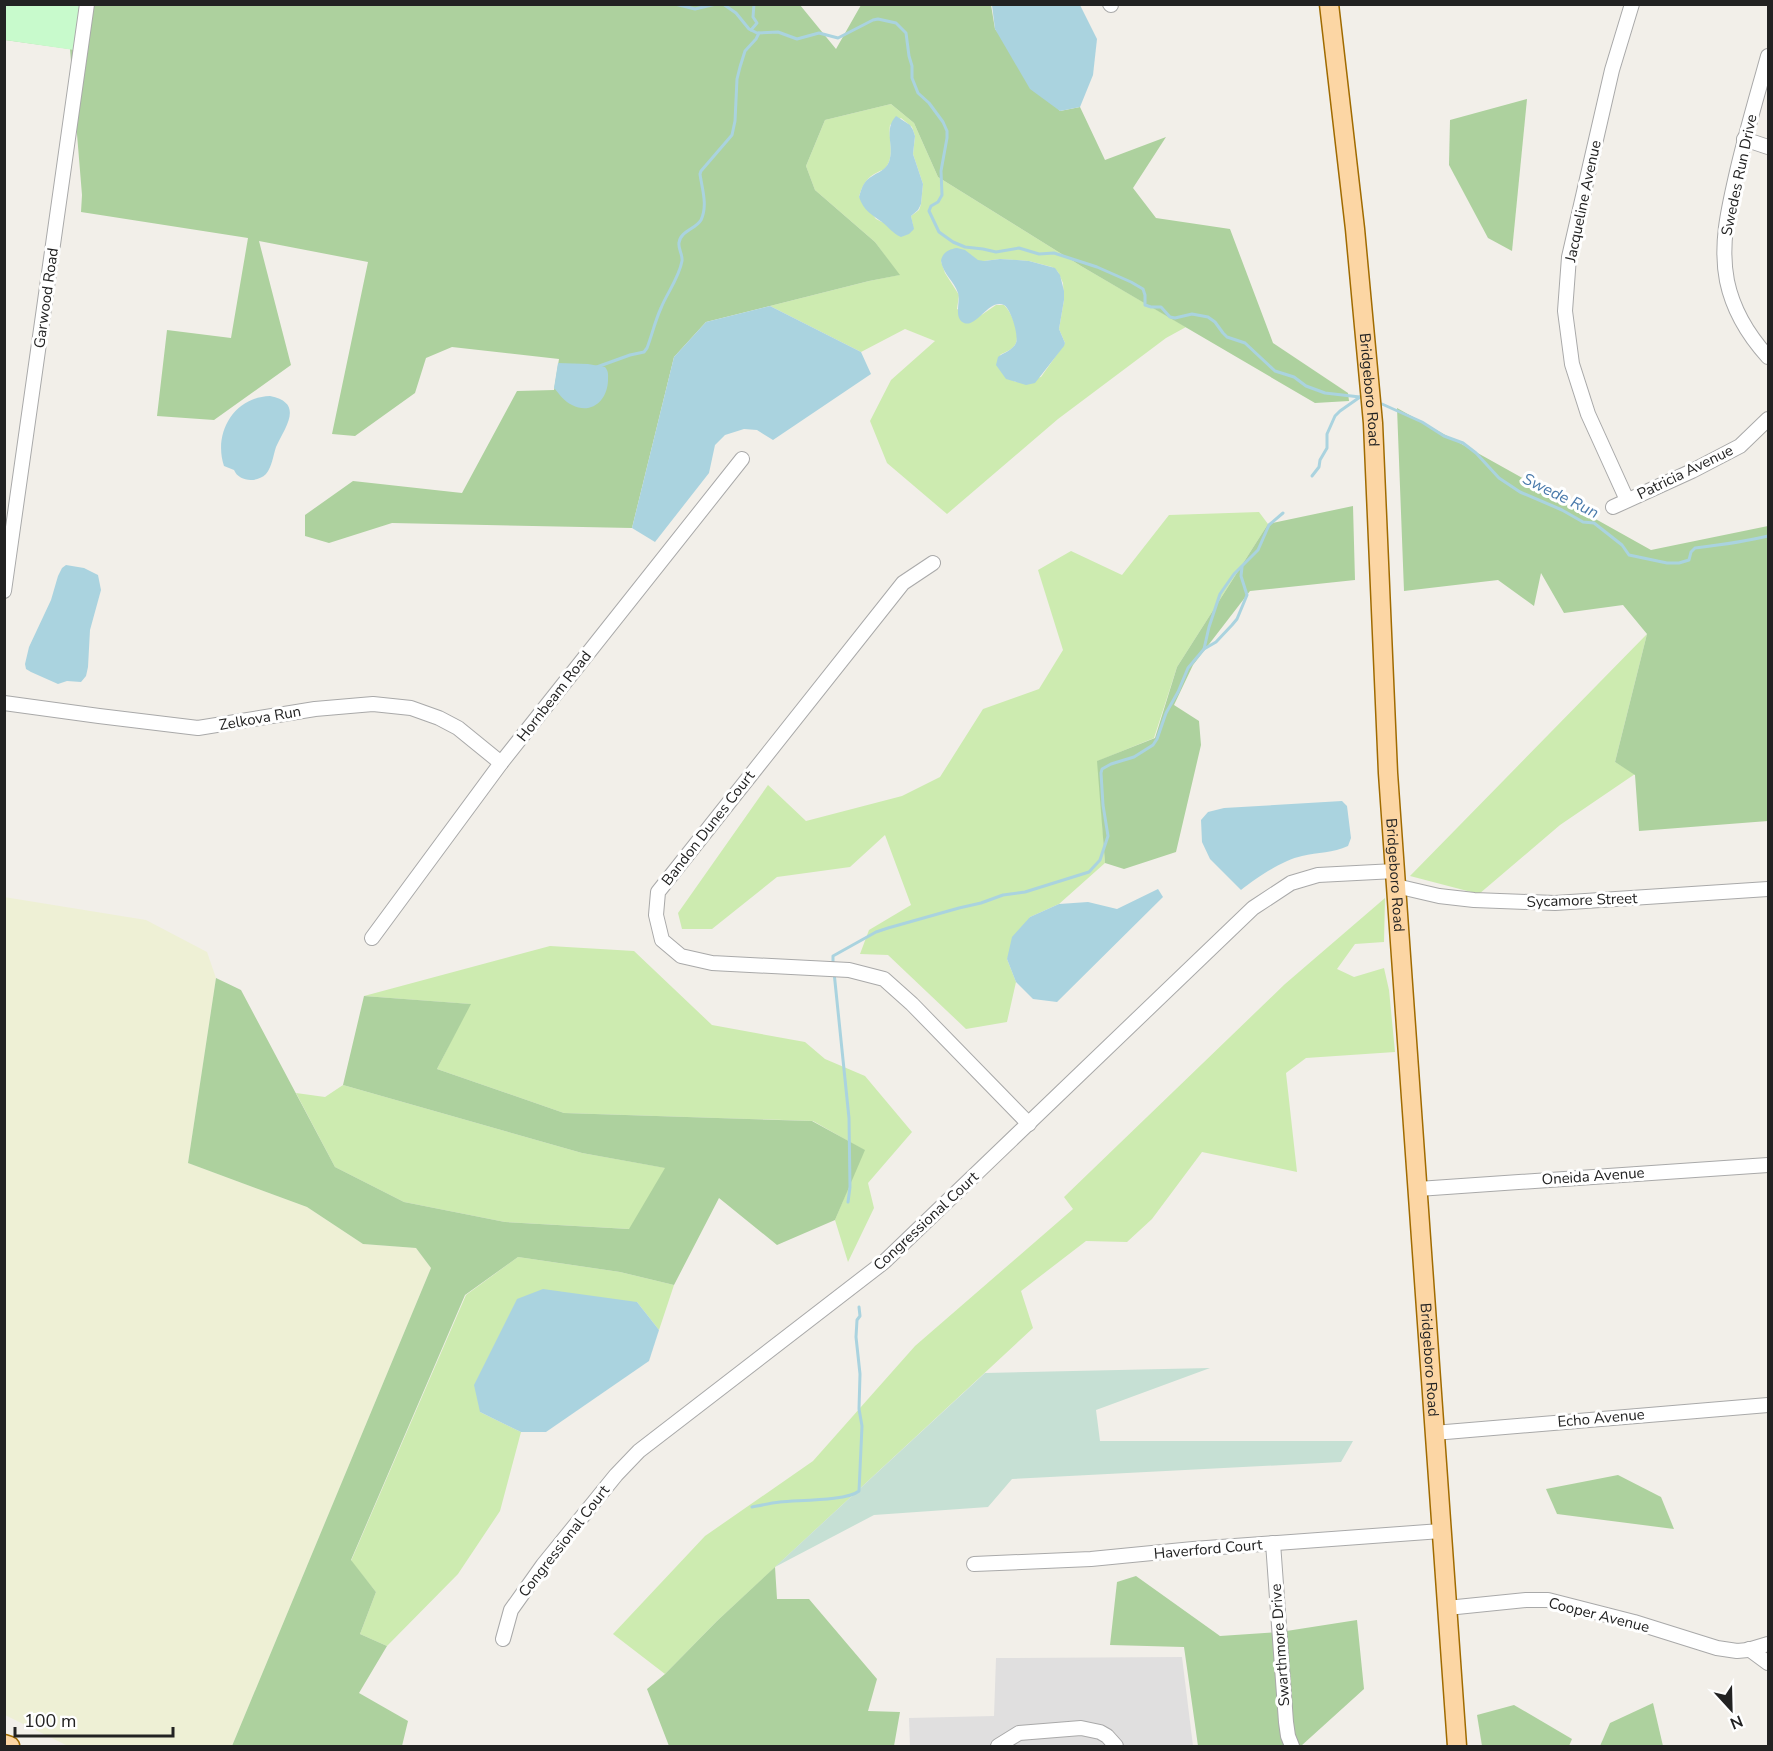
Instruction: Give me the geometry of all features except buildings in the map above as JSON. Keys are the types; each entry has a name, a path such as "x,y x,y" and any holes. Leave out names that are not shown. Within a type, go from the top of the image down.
{"main road":[{"name":"Bridgeboro Road","path":"1329,4 1355,229 1373,423 1388,773 1457,1746"},
{"path":"4,1744 10,1746"}],"street":[{"name":"Garwood Road","path":"4,591 87,4"},
{"name":"Jacqueline Avenue","path":"1627,500 1588,414 1572,364 1565,311 1569,257 1612,70 1632,4"},
{"name":"Swedes Run Drive","path":"1768,56 1744,139 1726,219 1724,244 1727,280 1734,305 1752,339 1768,357"},
{"path":"1744,139 1768,147"},
{"name":"Patricia Avenue","path":"1613,507 1740,446 1768,419"},
{"name":"Hornbeam Road","path":"372,938 501,762 742,459"},
{"name":"Bandon Dunes Court","path":"933,563 903,583 658,892 656,915 662,940 681,956 712,963 849,970 884,979 912,1004 1029,1124"},
{"name":"Zelkova Run","path":"4,703 198,728 315,709 373,704 411,708 458,728 501,762"},
{"name":"Congressional Court","path":"503,1639 511,1610 543,1565 616,1475 639,1451 884,1262 1253,908 1291,883 1318,875 1395,879"},
{"name":"Sycamore Street","path":"1395,879 1439,896 1514,903 1555,903 1768,889"},
{"name":"Oneida Avenue","path":"1418,1189 1768,1165"},
{"name":"Echo Avenue","path":"1434,1432 1768,1405"},
{"name":"Haverford Court","path":"974,1564 1091,1559 1442,1531"},
{"name":"Swarthmore Drive","path":"1273,1544 1286,1722 1288,1736 1293,1746"},
{"name":"Cooper Avenue","path":"1447,1608 1548,1600 1634,1622 1717,1648 1737,1651 1768,1644"},
{"path":"1749,1649 1768,1663"},
{"path":"998,1746 1019,1733 1081,1728 1100,1732 1116,1746"}],"shaded area":[{"path":"1182,1657 1193,1746 910,1746 909,1718 994,1716 996,1658"}],"green space":[{"path":"4,5 800,5 836,49 861,5 991,5 995,29 1060,111 1080,107 1105,160 1166,137 1133,188 1156,218 1230,229 1273,343 1348,393 1349,401 1315,403 1081,266 938,177 914,123 891,104 825,120 806,166 815,190 875,242 900,275 706,322 674,357 632,528 392,523 329,543 305,536 305,515 353,481 462,493 517,391 554,390 559,359 452,347 426,358 415,393 355,436 332,434 368,262 259,241 291,365 214,420 157,416 167,330 231,338 248,238 81,212 82,195 70,49 5,40"},
{"path":"4,5 81,5 74,50 5,40"},
{"path":"1527,99 1512,251 1488,238 1449,165 1450,120"},
{"path":"891,104 914,123 938,177 1081,266 1186,327 1166,338 1058,419 947,514 887,463 870,421 891,380 935,341 905,329 861,352 770,306 899,275 875,242 815,190 806,166 825,120","holes":["901,118 912,127 915,136 913,154 923,184 919,210 911,216 913,226 882,222 876,219 859,197 868,179 889,163 890,125","1000,259 1029,261 1052,267 1058,272 1063,283 1064,300 1059,329 1065,343 1041,377 1016,382 1010,379 1000,355 1011,349 1017,339 1016,328 1010,313 1004,305 996,305 977,318 957,309 959,295 945,273 941,261"]},
{"path":"1397,408 1651,550 1768,526 1768,821 1639,831 1635,775 1615,762 1647,634 1623,605 1564,613 1541,573 1534,606 1498,580 1404,591"},
{"path":"1353,506 1355,580 1250,591 1193,665 1174,705 1199,721 1201,745 1176,852 1124,869 1105,863 1097,761 1155,738 1177,667 1268,524"},
{"path":"1259,512 1268,524 1177,667 1154,738 1098,761 1105,863 1059,904 1030,917 1007,959 1016,982 1007,1022 966,1029 888,955 860,954 869,930 911,905 885,835 850,867 777,877 712,929 682,929 678,913 768,785 806,821 902,796 940,777 983,709 1039,689 1063,650 1038,570 1071,551 1122,575 1169,515"},
{"path":"1647,634 1615,762 1635,774 1560,825 1479,894 1410,876"},
{"path":"4,897 146,920 207,952 216,978 188,1163 307,1207 363,1244 416,1248 431,1268 232,1746 68,1746 5,1715"},
{"path":"1385,898 1384,942 1355,944 1337,969 1354,977 1384,968 1389,990 1395,1052 1306,1058 1286,1073 1297,1172 1202,1152 1152,1219 1127,1242 1086,1241 1021,1291 1033,1328 717,1621 665,1674 613,1634 705,1536 813,1461 915,1346 1073,1209 1064,1197 1285,984"},
{"path":"550,946 634,951 712,1025 805,1042 825,1059 865,1076 912,1132 868,1183 874,1208 848,1262 835,1220 864,1150 813,1121 564,1113 437,1069 470,1004 364,996"},
{"path":"216,978 241,990 335,1167 404,1202 505,1222 629,1229 665,1168 582,1153 343,1085 364,996 471,1004 437,1069 564,1113 812,1121 865,1150 835,1220 777,1245 719,1198 674,1285 620,1272 518,1257 465,1295 351,1560 376,1592 360,1634 387,1646 359,1693 408,1721 402,1746 232,1746 431,1268 416,1248 363,1244 307,1207 188,1163"},
{"path":"343,1085 582,1153 666,1168 630,1229 505,1222 404,1202 335,1167 296,1093 325,1097"},
{"path":"518,1257 620,1272 674,1285 659,1330 637,1302 480,1412 521,1432 500,1511 458,1574 387,1646 360,1634 376,1592 351,1561 466,1295"},
{"path":"1210,1368 1096,1410 1100,1441 1353,1441 1341,1462 1012,1479 988,1507 874,1515 775,1567 985,1373"},
{"path":"1618,1475 1661,1497 1674,1529 1557,1514 1546,1489"},
{"path":"775,1567 777,1599 809,1599 877,1679 868,1711 900,1712 894,1746 669,1746 647,1689"},
{"path":"1136,1576 1220,1636 1280,1632 1357,1620 1364,1689 1301,1746 1198,1746 1184,1647 1110,1645 1117,1582"},
{"path":"1653,1703 1663,1746 1600,1746 1610,1723"},
{"path":"1514,1705 1572,1739 1569,1746 1482,1746 1477,1715"}],"water":[{"path":"992,5 1080,5 1097,39 1093,75 1080,107 1060,111 1030,89 995,29"},
{"path":"896,116 910,125 913,130 915,136 913,154 923,184 921,204 911,216 914,229 901,237 868,212 859,197 865,182 885,168 889,162 890,127"},
{"path":"957,248 965,250 978,260 1029,261 1055,268 1060,275 1064,300 1059,329 1065,343 1035,383 1026,385 1006,379 996,365 998,357 1013,348 1017,340 1012,317 1007,307 999,304 988,309 974,321 964,323 961,321 958,313 958,293 941,261 946,252"},
{"path":"770,306 861,352 871,374 773,440 757,430 744,429 725,435 715,445 709,473 655,542 632,528 674,357 706,322"},
{"path":"558,363 605,367 608,372 608,381 605,395 597,404 586,408 579,408 564,400 554,388"},
{"path":"270,396 281,399 287,404 290,417 266,474 258,479 244,479 234,470 224,466 221,441 224,430 229,419 246,403"},
{"path":"66,565 84,568 98,575 101,590 90,630 86,676 81,682 67,681 58,684 26,669 25,664 29,647 51,600 58,576"},
{"path":"1342,801 1347,806 1351,838 1348,846 1287,861 1241,890 1210,859 1202,842 1201,820 1208,812 1224,808"},
{"path":"1158,889 1163,897 1057,1002 1033,999 1016,982 1007,959 1012,937 1030,917 1059,904 1088,902 1117,909"},
{"path":"543,1289 637,1302 659,1330 649,1361 546,1432 521,1432 480,1412 474,1385 517,1299"}],"waterway":[{"name":"Swede Run","path":"675,4 695,9 716,4"},
{"name":"Swede Run","path":"723,4 736,13 749,29 757,33 778,32 797,39 819,33 838,38 878,19 896,23 906,33 912,78 918,93 929,103 947,131 941,171 942,195 929,211 939,232 953,242 965,247 996,252 1019,248 1039,254 1054,253 1097,267 1143,289 1145,305 1161,307 1170,317 1192,314 1208,317 1227,337 1245,343 1275,371 1294,377 1306,386 1325,393 1360,397"},
{"path":"751,30 757,23 753,17 754,4"},
{"path":"594,368 644,352 647,348 659,313 680,267 682,259 680,239 699,223 703,214 701,171 732,135 740,67 745,51 759,33"},
{"path":"1312,476 1319,467 1327,448 1327,434 1335,416 1360,397"},
{"name":"Swede Run","path":"1382,404 1422,422 1444,436 1463,443 1476,453 1499,478 1520,492 1562,510 1583,522 1594,523 1622,545 1629,555 1667,563 1679,563 1689,560 1695,548 1768,536"},
{"path":"1204,649 1220,594 1234,574 1258,550 1269,525 1283,513"},
{"path":"833,965 833,956 876,932 1003,895 1025,892 1089,872 1100,860 1108,836 1103,805 1102,769 1134,757 1153,745 1188,668 1204,649 1216,642 1237,619 1247,595 1241,576 1242,567"},
{"path":"834,972 849,1118 850,1187 848,1202"},
{"path":"752,1507 780,1502 844,1497 859,1491 862,1426 859,1409 860,1374 856,1337 857,1320 860,1316 859,1307"}]}
